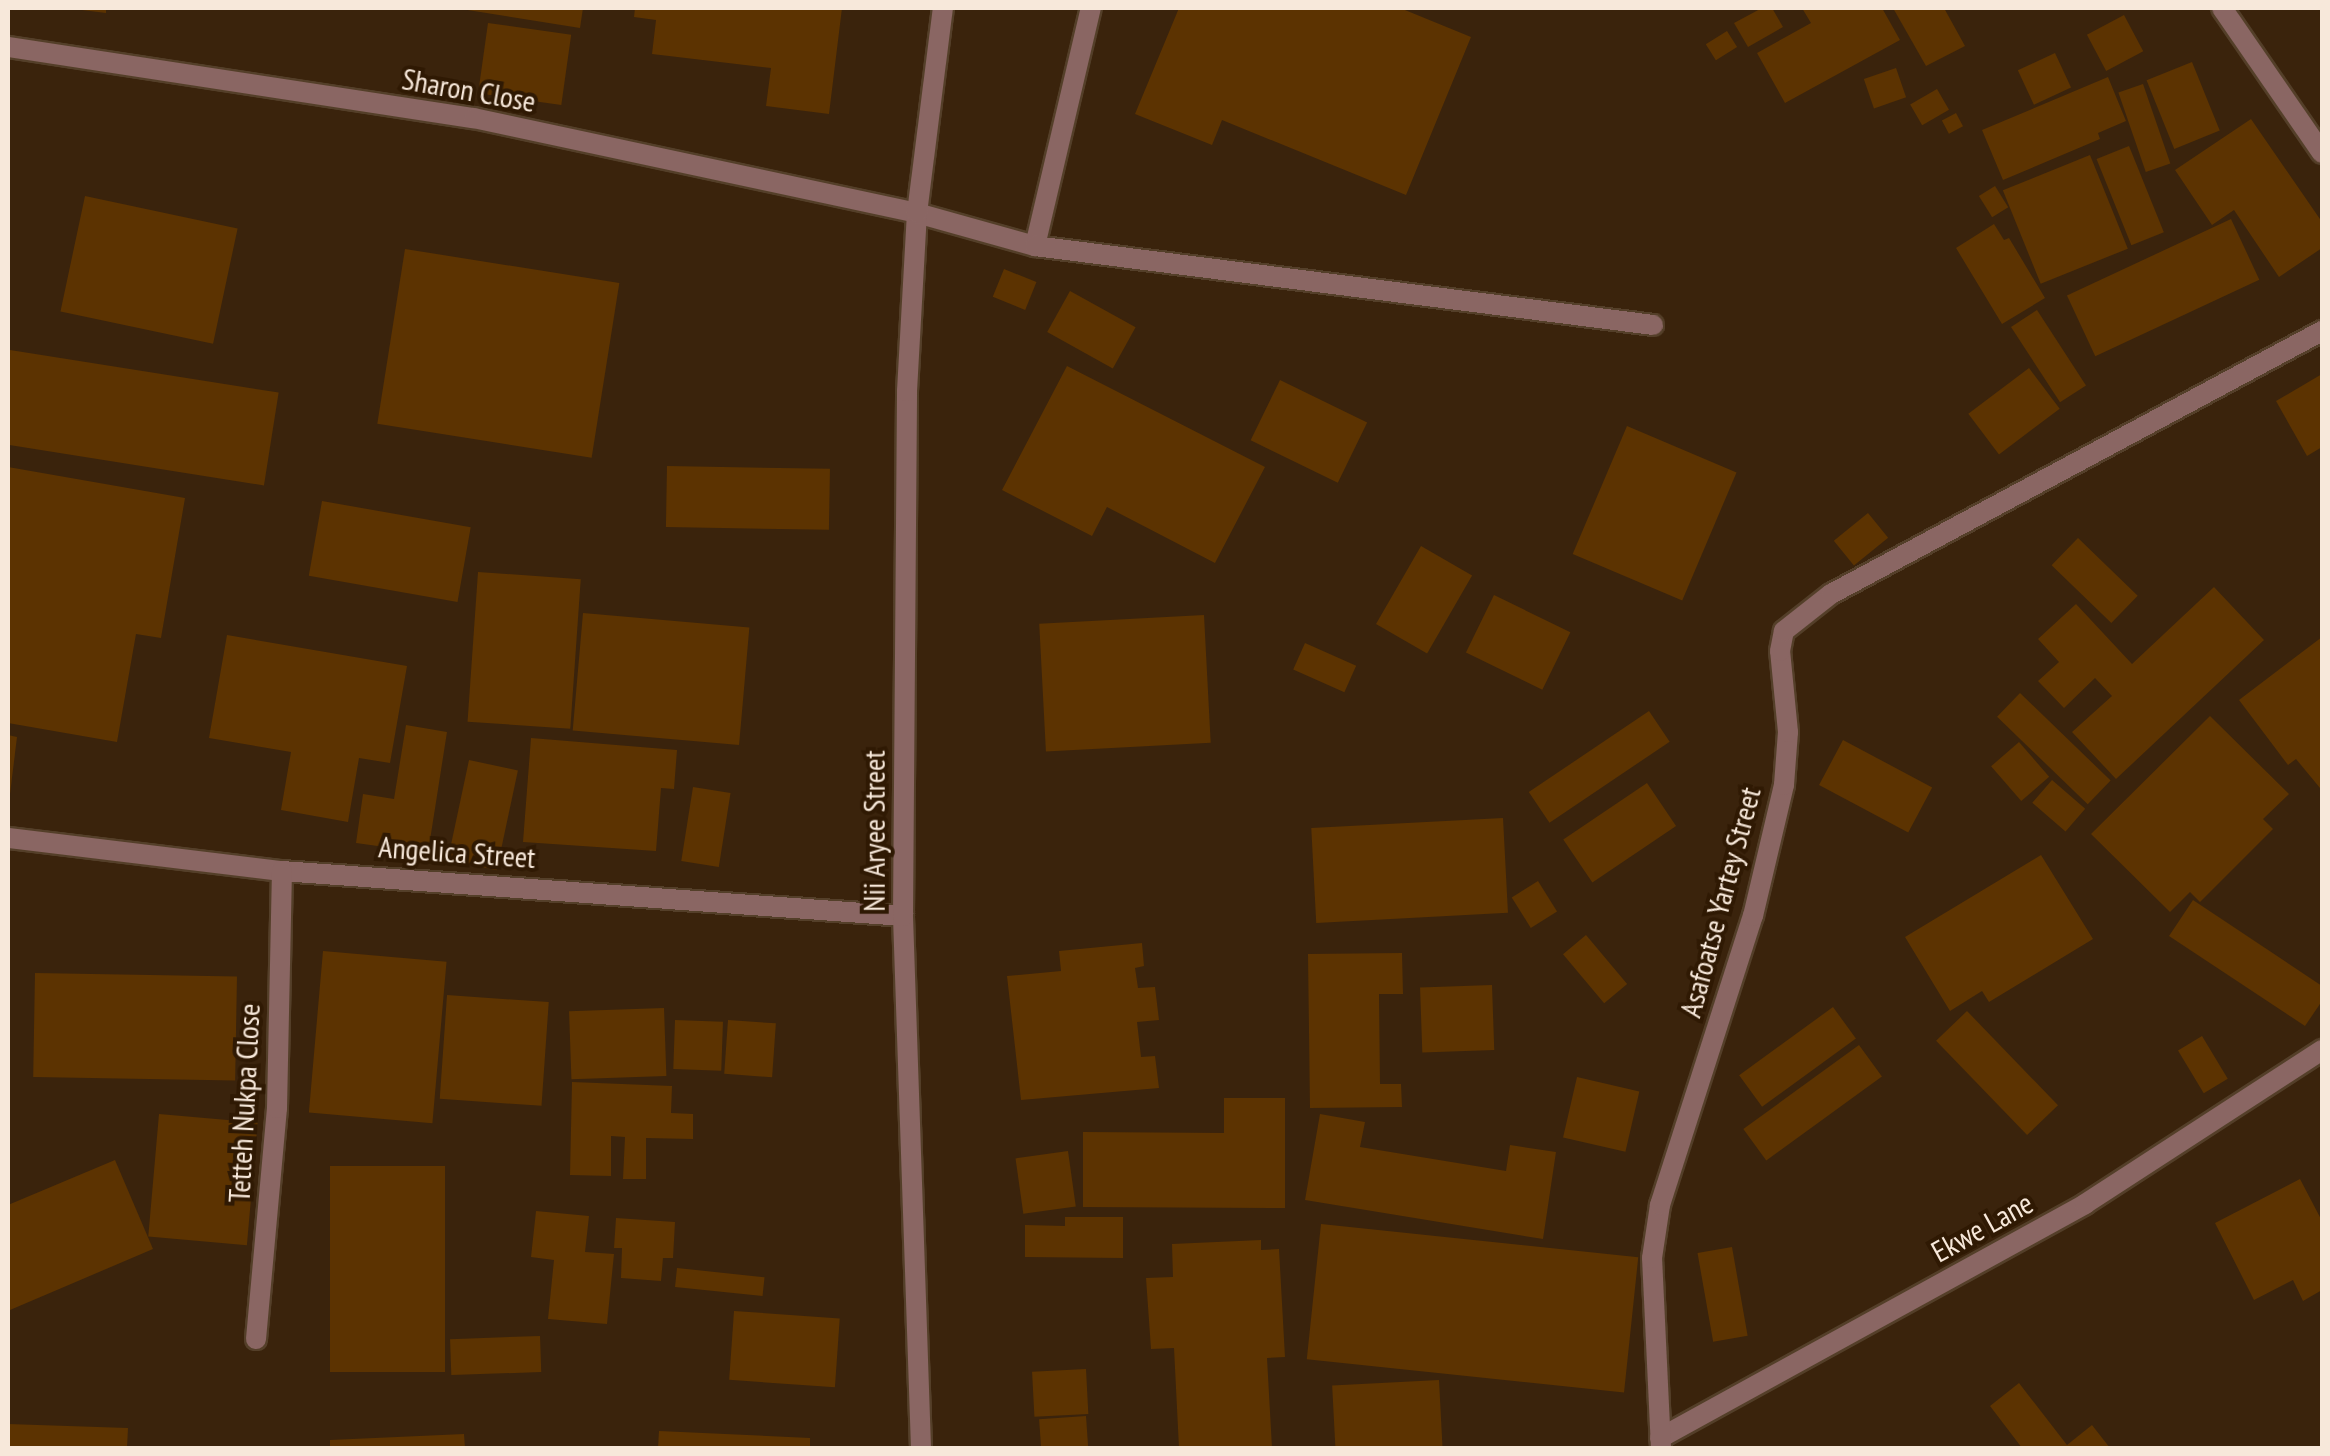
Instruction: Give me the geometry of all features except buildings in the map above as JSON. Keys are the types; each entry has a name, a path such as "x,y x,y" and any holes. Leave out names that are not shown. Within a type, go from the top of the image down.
{"street":[{"name":"Nii Aryee Street","path":"921,1448 903,916 907,391 917,213 943,8"},
{"path":"1034,246 1091,8"},
{"path":"2222,8 2322,153"},
{"name":"Sharon Close","path":"8,47 474,118 917,213 1034,246 1653,326"},
{"name":"Asafoatse Yartey Street","path":"1661,1443 1652,1258 1660,1205 1752,916 1784,785 1788,732 1780,651 1784,631 1831,594 2322,332"},
{"name":"Angelica Street","path":"8,838 282,871 903,916"},
{"name":"Tetteh Nukpa Close","path":"256,1338 277,1108 282,871"},
{"name":"Ekwe Lane","path":"1661,1443 2085,1204 2322,1050"}]}
